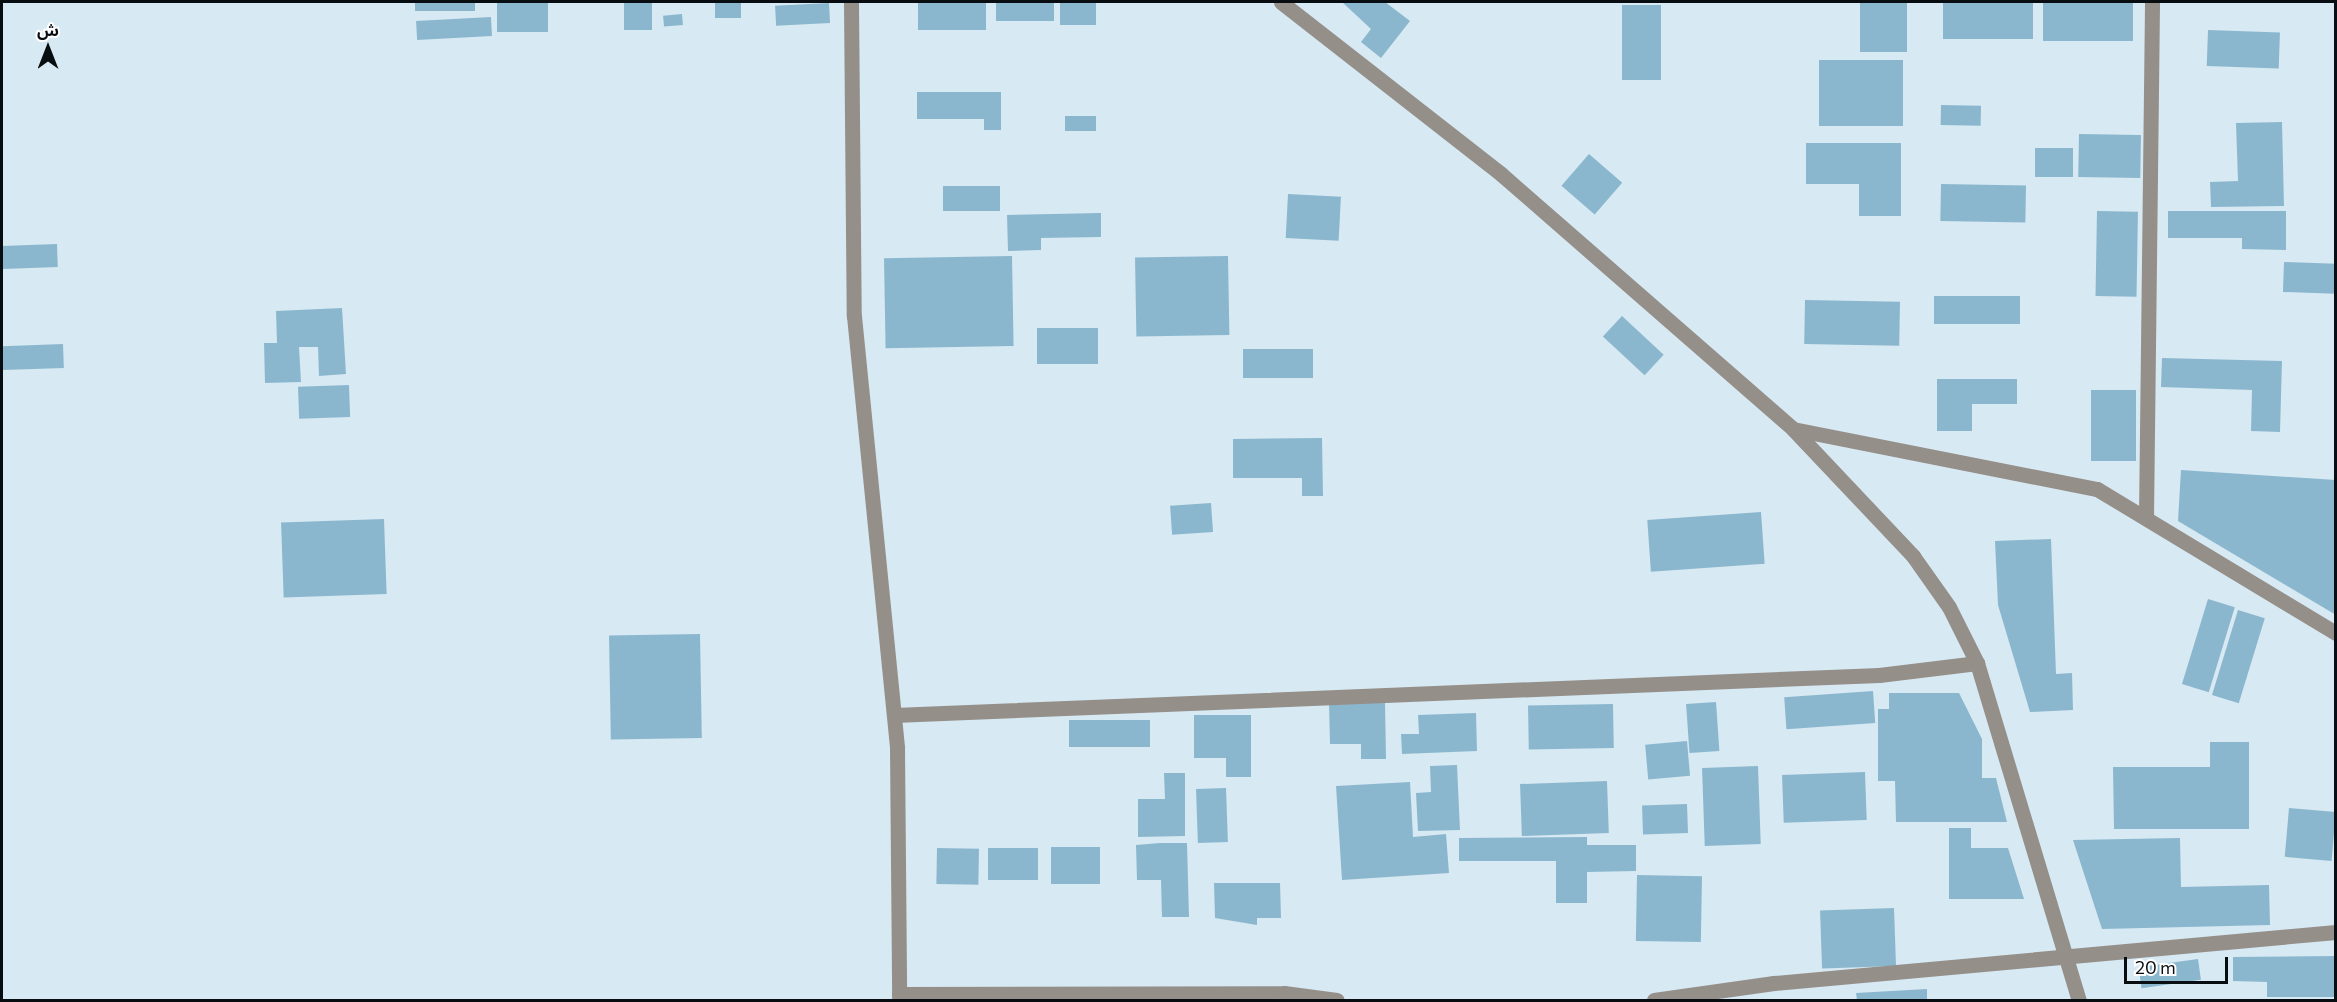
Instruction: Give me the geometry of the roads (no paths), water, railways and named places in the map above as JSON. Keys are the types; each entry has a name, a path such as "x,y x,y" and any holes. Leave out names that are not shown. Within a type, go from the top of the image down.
{"street":[{"path":"851,2 854,316 894,715 899,997 1284,993 1337,1000"},
{"path":"1281,2 1501,174 1793,429 1913,556 1949,607 1977,663 2079,1000"},
{"path":"2146,518 2152,2"},
{"path":"1793,429 2097,489 2336,633"},
{"path":"894,715 1867,676 1977,663"},
{"path":"1654,1000 1774,983 2336,932"}]}
